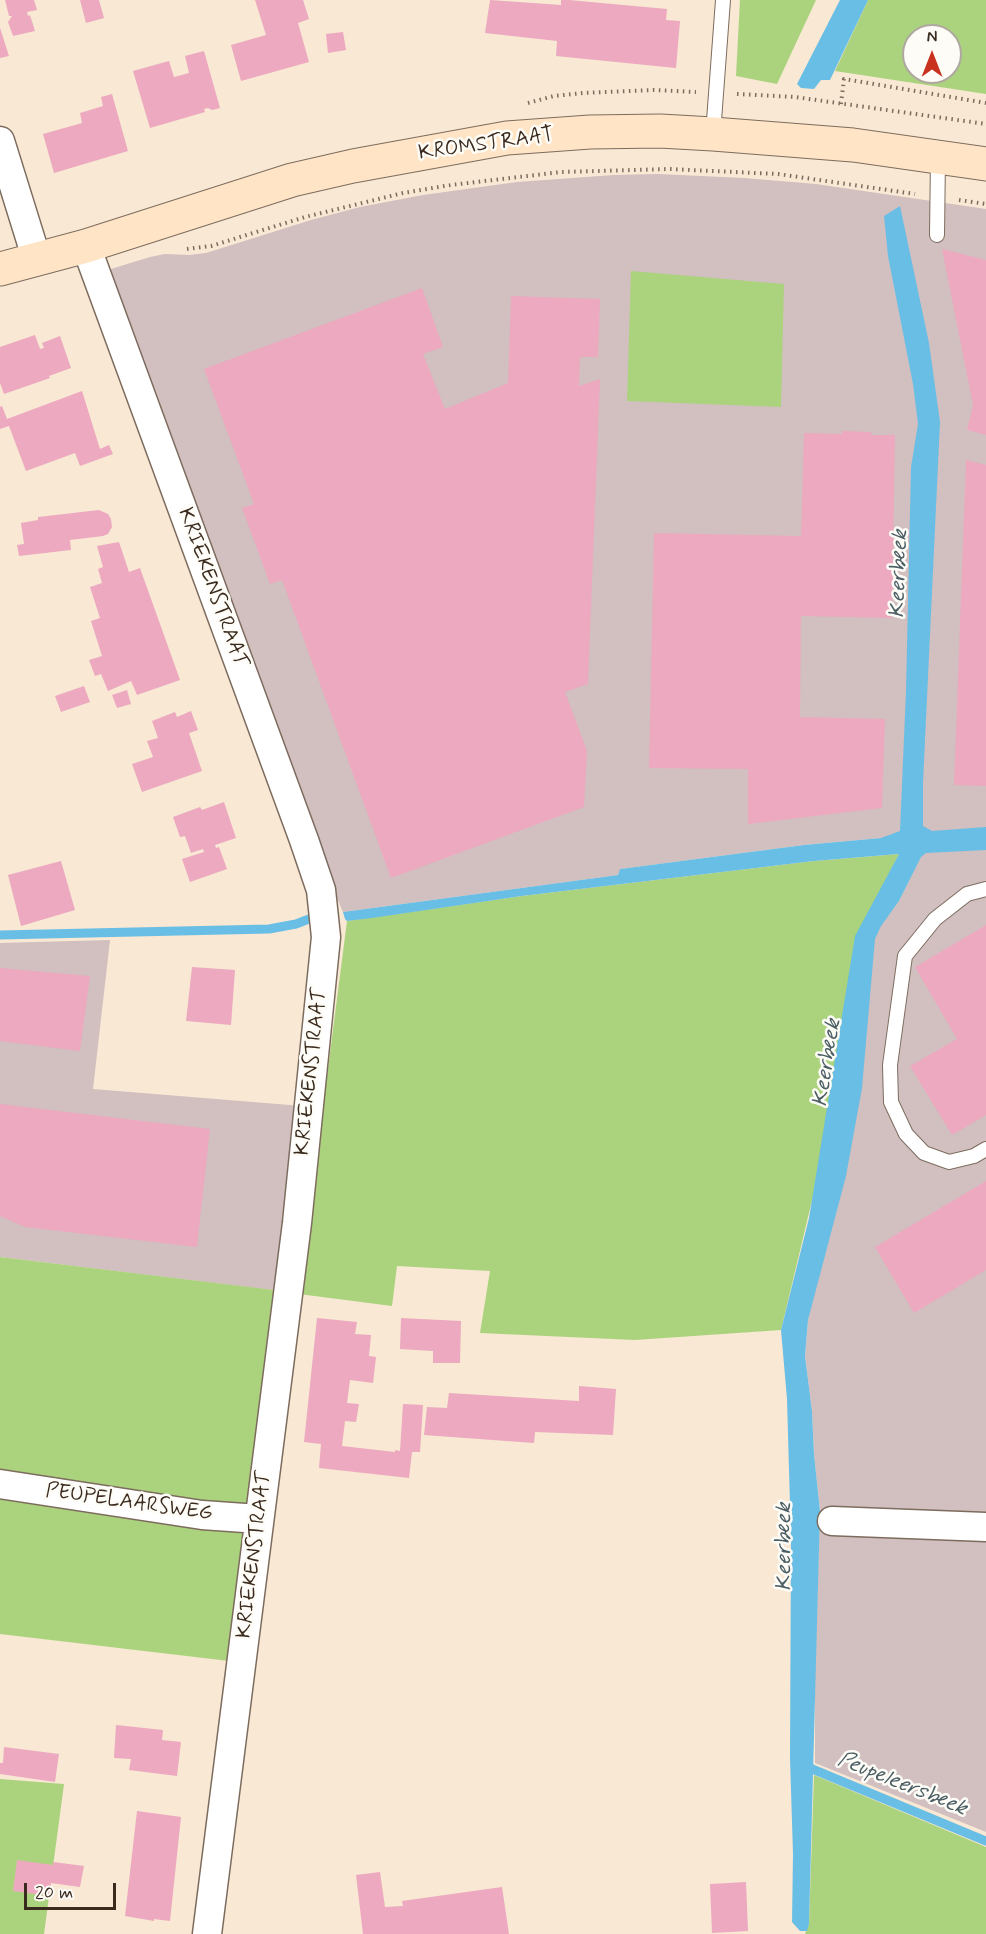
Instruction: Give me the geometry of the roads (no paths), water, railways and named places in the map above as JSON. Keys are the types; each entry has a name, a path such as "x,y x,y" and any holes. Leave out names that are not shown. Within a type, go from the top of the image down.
{"main road":[{"name":"KROMSTRAAT","path":"0,269 86,246 292,180 507,138 590,132 660,131 854,145 986,164"}],"street":[{"path":"0,141 37,260"},
{"name":"KRIEKENSTRAAT","path":"86,246 160,443 321,890 326,937 297,1224 207,1934"},
{"name":"PEUPELAARSWEG","path":"0,1484 202,1515 259,1519"},
{"path":"832,1521 986,1527"}],"lane":[{"path":"713,134 723,0"},
{"path":"937,235 938,157"},
{"path":"986,889 967,894 935,919 905,956 890,1065 891,1102 906,1134 924,1153 949,1162 974,1156 986,1149"}],"water":[{"path":"840,0 868,0 830,80 821,80 814,89 801,88 797,84"},
{"path":"900,206 929,343 940,422 923,783 923,826 932,831 986,827 986,850 926,853 921,857 899,901 881,926 875,939 862,1088 846,1176 808,1320 805,1356 820,1511 809,1924 807,1931 800,1931 792,1922 791,1540 787,1399 781,1330 809,1218 855,936 899,854 814,861 522,896 347,921 343,912 618,875 620,869 804,845 881,838 900,831 911,467 918,424 913,384 888,256 884,216"}],"waterway":[{"path":"0,935 269,929 309,919"},
{"name":"Peupeleersbeek","path":"805,1766 986,1841"}],"water label":[{"name":"Keerbeek","path":"900,574"},
{"name":"Keerbeek","path":"828,1063"},
{"name":"Keerbeek","path":"785,1547"}]}
